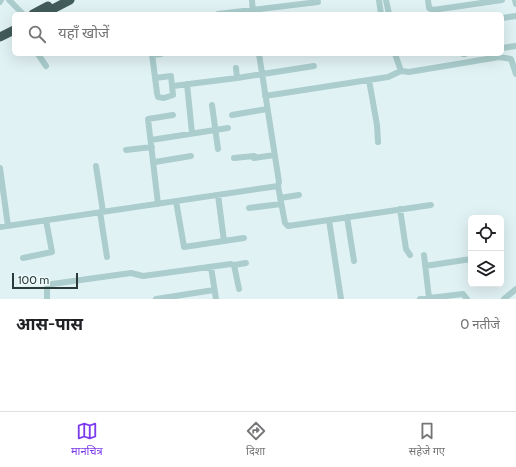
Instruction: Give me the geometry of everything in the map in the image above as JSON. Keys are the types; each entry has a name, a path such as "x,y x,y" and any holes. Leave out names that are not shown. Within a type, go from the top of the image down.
{"highway":[{"path":"37,12 59,0"},
{"path":"48,12 70,0"},
{"path":"0,32 12,25"},
{"path":"0,37 12,31"}],"street":[{"path":"9,0 21,12"},
{"path":"252,0 253,11"},
{"path":"379,0 381,12"},
{"path":"386,0 388,12"},
{"path":"428,0 432,12 502,0"},
{"path":"515,0 516,4"},
{"path":"240,12 318,2"},
{"path":"504,18 516,16"},
{"path":"504,48 516,46"},
{"path":"39,56 46,66"},
{"path":"152,56 155,78 159,98 173,95 171,76 155,78"},
{"path":"259,56 278,186 287,226 432,205"},
{"path":"396,56 401,71"},
{"path":"265,96 391,76 401,71 409,72 499,57 511,59 516,74"},
{"path":"173,86 314,66"},
{"path":"236,68 237,78"},
{"path":"369,80 378,142"},
{"path":"187,84 192,133"},
{"path":"212,105 218,149"},
{"path":"232,115 267,109"},
{"path":"158,204 148,119 173,115"},
{"path":"151,140 228,128"},
{"path":"126,150 152,147"},
{"path":"234,158 254,156 254,158 274,155"},
{"path":"154,162 191,156"},
{"path":"96,166 107,257"},
{"path":"0,168 8,226"},
{"path":"0,227 278,186"},
{"path":"218,195 224,241"},
{"path":"249,208 281,201 299,195"},
{"path":"176,201 184,247 244,238"},
{"path":"400,209 406,249 410,255"},
{"path":"347,217 354,261"},
{"path":"23,258 52,252 46,220"},
{"path":"329,220 341,299"},
{"path":"424,255 429,298"},
{"path":"425,266 468,259"},
{"path":"47,299 47,288 52,284 130,273 143,276 246,263"},
{"path":"234,265 239,289"},
{"path":"211,267 216,299"},
{"path":"156,299 186,297 214,290"},
{"path":"504,299 516,290"},
{"path":"420,299 463,294 467,299"}]}
